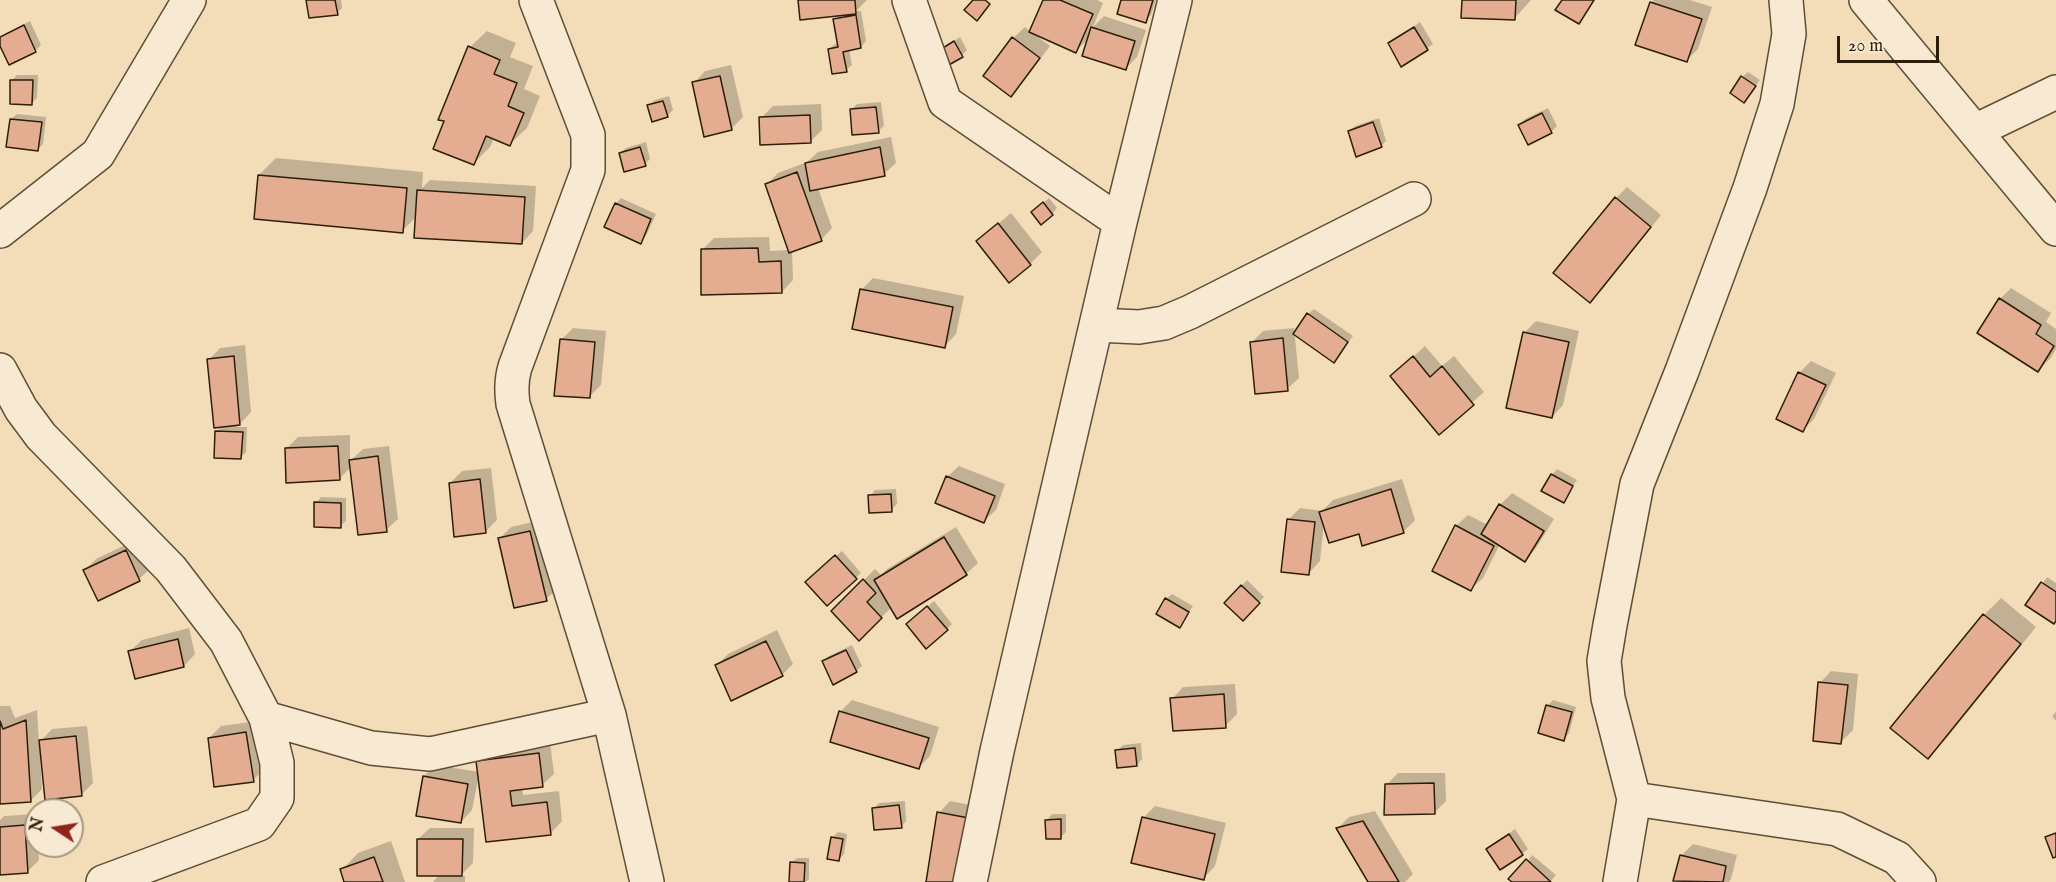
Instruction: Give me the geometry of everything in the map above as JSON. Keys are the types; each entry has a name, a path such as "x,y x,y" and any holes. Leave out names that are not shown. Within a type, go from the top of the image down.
{"street":[{"path":"0,231 98,154 189,0"},
{"path":"536,0 588,135 588,170 515,367 511,392 609,715 647,882"},
{"path":"909,0 945,102 1120,222"},
{"path":"970,882 1000,740 1120,222 1176,0"},
{"path":"1620,882 1634,799 1608,698 1604,661 1610,625 1638,484 1750,188 1777,104 1789,34 1786,0"},
{"path":"1866,0 2056,229"},
{"path":"1975,131 2056,92"},
{"path":"1097,325 1139,327 1164,323 1414,199"},
{"path":"0,370 21,409 41,436 171,569 226,641 266,718 277,763 277,798 259,824 136,876 103,882"},
{"path":"266,718 371,748 430,754 609,715"},
{"path":"1634,799 1837,830 1897,858 1919,882"}],"building":[{"path":"306,0 335,0 338,15 309,18"},
{"path":"798,0 855,0 856,14 800,20"},
{"path":"973,0 985,0 990,4 977,21 964,10"},
{"path":"1043,0 1060,0 1093,14 1076,53 1029,32"},
{"path":"1121,0 1153,0 1146,23 1117,14"},
{"path":"1462,0 1516,0 1515,20 1461,18"},
{"path":"1562,0 1594,0 1579,24 1555,10"},
{"path":"1650,2 1702,19 1687,62 1635,45"},
{"path":"856,15 861,48 843,52 847,72 832,74 828,49 838,47 833,19"},
{"path":"24,25 36,52 9,65 0,46 0,37"},
{"path":"1091,27 1135,41 1126,70 1082,56"},
{"path":"1414,27 1428,50 1401,67 1388,43"},
{"path":"1012,37 1040,58 1011,97 983,76"},
{"path":"954,41 963,57 947,66 938,51"},
{"path":"468,46 500,60 494,74 517,83 508,106 524,113 510,146 486,136 474,165 433,149 444,121 438,120"},
{"path":"720,76 732,130 704,137 692,82"},
{"path":"1741,76 1756,86 1744,103 1730,93"},
{"path":"10,80 33,80 32,105 10,104"},
{"path":"663,101 668,117 652,122 647,105"},
{"path":"876,107 879,133 852,135 850,109"},
{"path":"1542,113 1552,133 1528,145 1518,125"},
{"path":"810,115 811,143 760,145 759,117"},
{"path":"10,119 42,122 38,151 6,147"},
{"path":"1373,122 1382,147 1356,157 1348,131"},
{"path":"640,147 646,166 624,172 619,153"},
{"path":"880,147 885,176 810,191 805,163"},
{"path":"797,172 822,241 789,253 765,184"},
{"path":"258,175 407,188 403,233 254,219"},
{"path":"417,190 525,197 522,244 414,238"},
{"path":"1615,197 1651,227 1590,303 1553,273"},
{"path":"1043,202 1053,215 1041,225 1031,212"},
{"path":"615,203 651,219 641,244 604,227"},
{"path":"998,223 1031,265 1009,283 976,241"},
{"path":"758,248 759,262 781,261 782,293 701,295 701,249"},
{"path":"860,289 953,307 945,348 852,329"},
{"path":"1999,298 2041,325 2036,334 2054,346 2038,372 1977,333"},
{"path":"1307,313 1348,342 1334,363 1293,334"},
{"path":"1523,332 1569,342 1552,418 1506,408"},
{"path":"1283,338 1288,391 1255,394 1250,342"},
{"path":"560,339 595,342 590,398 554,396"},
{"path":"234,356 240,425 214,428 207,359"},
{"path":"1413,356 1430,377 1442,366 1474,405 1439,435 1390,376"},
{"path":"1798,372 1826,385 1803,432 1776,419"},
{"path":"215,431 243,432 241,459 214,458"},
{"path":"338,446 340,480 286,483 285,448"},
{"path":"378,456 387,532 358,535 349,460"},
{"path":"1551,474 1573,486 1564,503 1541,491"},
{"path":"946,476 995,496 984,523 935,503"},
{"path":"480,479 486,533 454,537 449,483"},
{"path":"1391,489 1404,533 1362,546 1359,534 1329,543 1319,512"},
{"path":"891,494 892,512 869,513 868,495"},
{"path":"314,502 341,503 341,528 314,527"},
{"path":"1499,504 1544,531 1525,562 1481,534"},
{"path":"1287,519 1315,522 1309,575 1281,572"},
{"path":"1455,525 1494,546 1471,591 1432,571"},
{"path":"530,531 547,601 514,608 498,538"},
{"path":"944,537 967,575 897,619 874,580"},
{"path":"126,550 140,581 98,601 83,570"},
{"path":"835,555 857,579 827,606 805,582"},
{"path":"863,579 876,593 867,602 882,618 859,641 831,611"},
{"path":"2041,582 2056,592 2056,621 2054,624 2025,605"},
{"path":"1241,585 1260,603 1243,621 1224,603"},
{"path":"1165,598 1189,612 1180,628 1156,614"},
{"path":"927,606 948,630 926,649 906,624"},
{"path":"1983,614 2021,644 1928,759 1890,728"},
{"path":"178,639 184,667 135,679 128,651"},
{"path":"766,641 783,676 731,701 715,665"},
{"path":"846,650 857,672 833,685 822,661"},
{"path":"1818,682 1848,685 1841,744 1813,741"},
{"path":"1224,694 1226,728 1173,731 1170,698"},
{"path":"1546,705 1572,712 1564,741 1538,733"},
{"path":"839,711 929,738 919,769 830,742"},
{"path":"26,720 31,798 24,798 24,802 0,804 0,721 3,729"},
{"path":"246,732 254,782 214,787 208,738"},
{"path":"76,736 82,796 45,798 39,740"},
{"path":"1135,748 1137,766 1117,768 1115,750"},
{"path":"539,753 543,787 510,791 512,806 547,802 551,835 486,842 476,761"},
{"path":"423,776 468,784 461,823 416,816"},
{"path":"1434,783 1435,814 1384,815 1385,784"},
{"path":"899,805 902,828 874,830 872,808"},
{"path":"937,812 969,818 958,882 926,882"},
{"path":"1142,817 1215,834 1204,880 1131,863"},
{"path":"1061,819 1061,839 1046,839 1045,820"},
{"path":"1363,821 1399,882 1368,882 1336,828"},
{"path":"24,825 24,858 27,858 28,873 0,875 0,827"},
{"path":"2056,833 2056,857 2053,858 2045,837"},
{"path":"1509,834 1523,855 1500,870 1486,849"},
{"path":"831,837 843,839 839,861 827,859"},
{"path":"417,839 463,839 462,876 417,876"},
{"path":"1680,855 1726,866 1723,882 1673,881"},
{"path":"374,857 383,882 344,882 340,869"},
{"path":"1526,859 1551,882 1512,882 1508,879"},
{"path":"790,862 805,863 804,882 789,882"}]}
